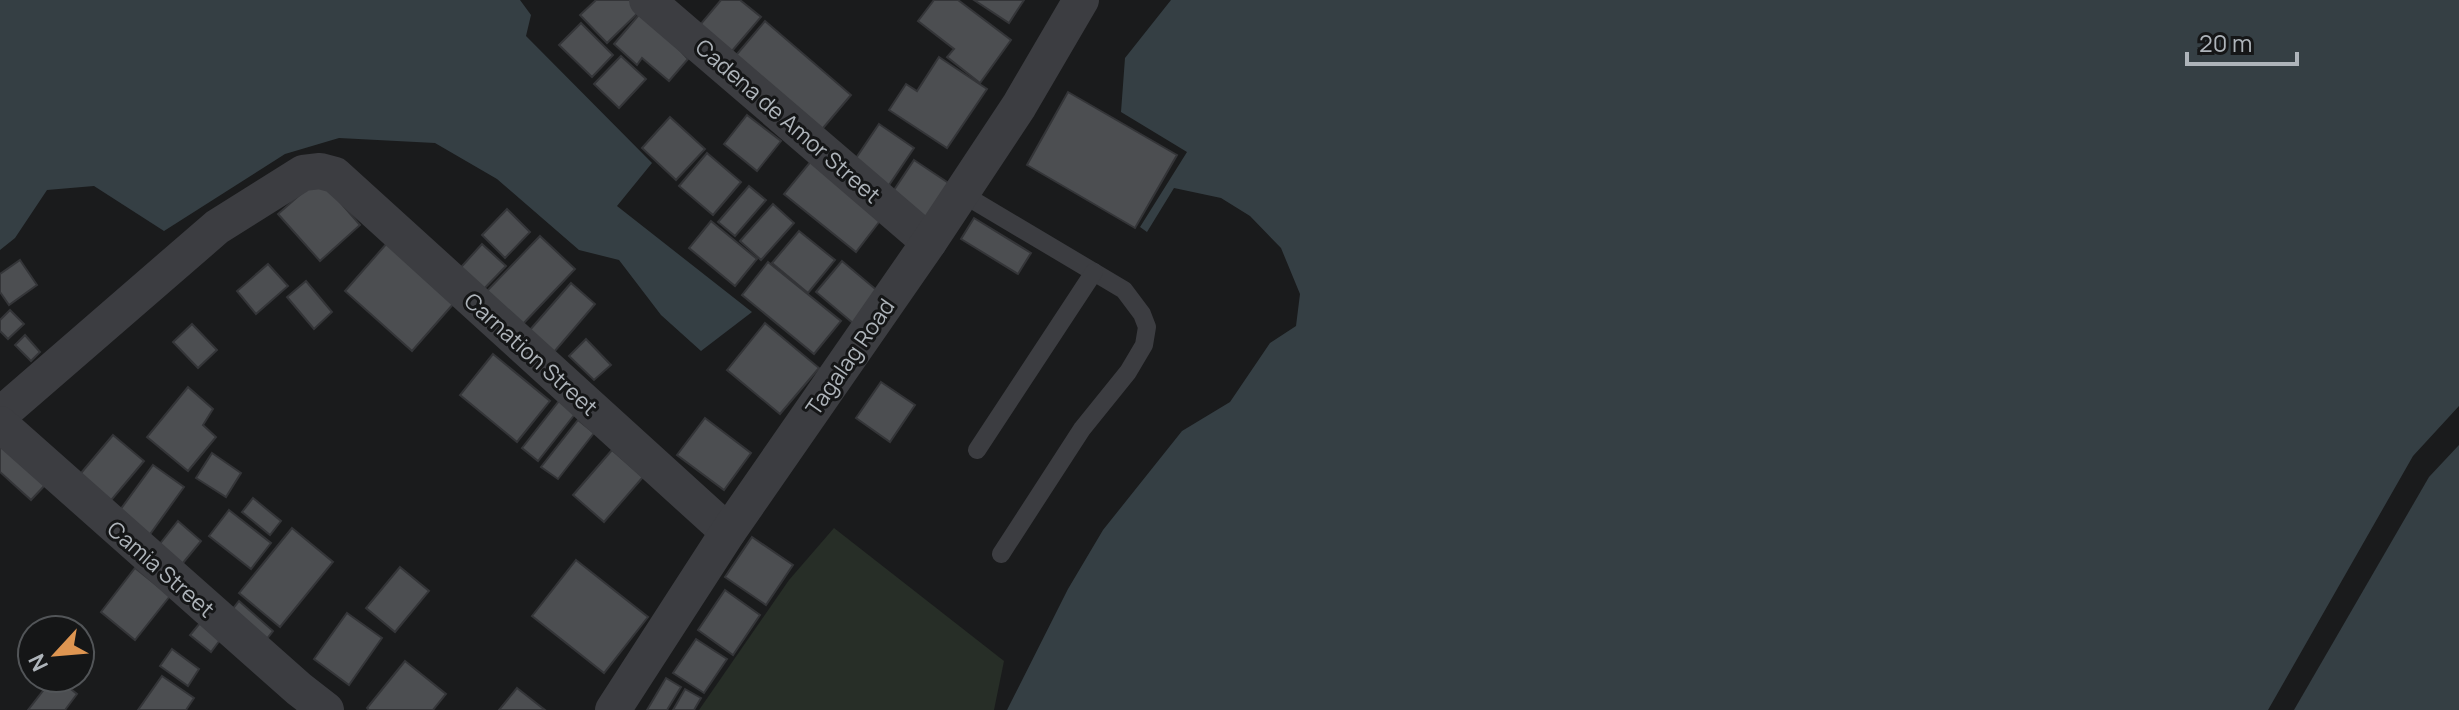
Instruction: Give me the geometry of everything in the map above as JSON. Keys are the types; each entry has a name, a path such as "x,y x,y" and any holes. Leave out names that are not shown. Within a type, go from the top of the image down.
{"street":[{"name":"Cadena de Amor Street","path":"647,0 929,242"},
{"name":"Tagalag Road","path":"613,710 728,532 1019,106 1081,0"},
{"name":"Carnation Street","path":"0,415 217,227 303,173 320,171 335,175 728,532"},
{"name":"Camia Street","path":"0,424 326,710"}],"lane":[{"path":"961,193 1124,290 1142,314 1147,327 1144,345 1128,372 1082,429 1001,554"},
{"path":"977,450 1094,272"}],"shaded area":[{"path":"0,0 520,0 531,15 526,36 652,163 617,206 752,312 701,351 661,315 619,260 579,250 497,179 435,143 339,138 285,154 164,231 94,186 47,190 15,238 0,250"},
{"path":"1171,0 2459,0 2459,406 2413,456 2268,710 1007,710 1068,589 1103,530 1182,431 1230,402 1270,343 1296,326 1300,294 1281,248 1250,216 1221,198 1174,188 1147,232 1140,227 1187,152 1121,112 1125,58"},
{"path":"2459,445 2459,710 2294,710 2429,477"},
{"path":"834,528 1004,661 994,710 699,710 789,580"}],"building":[{"path":"596,0 636,0 643,8 607,43 580,15"},
{"path":"721,0 740,0 761,17 726,58 694,32"},
{"path":"934,0 958,0 1011,40 980,83 947,57 954,49 918,21"},
{"path":"974,0 1024,0 1009,23"},
{"path":"643,10 688,59 669,81 642,58 637,65 614,44"},
{"path":"765,21 851,95 818,134 732,60"},
{"path":"581,23 613,55 592,77 559,45"},
{"path":"621,56 646,79 619,108 594,84"},
{"path":"939,57 987,89 947,148 889,110 906,84 917,91"},
{"path":"1068,92 1177,155 1135,228 1027,165"},
{"path":"747,115 781,141 757,171 724,144"},
{"path":"670,117 705,149 676,180 642,148"},
{"path":"879,124 914,148 885,191 850,167"},
{"path":"707,153 741,182 713,215 679,186"},
{"path":"816,155 886,213 856,252 784,194"},
{"path":"914,160 953,186 929,222 890,196"},
{"path":"319,178 360,225 320,261 278,214"},
{"path":"749,186 766,200 735,236 718,222"},
{"path":"773,204 794,223 761,260 740,241"},
{"path":"507,209 530,232 505,258 482,235"},
{"path":"974,218 1031,253 1018,274 961,239"},
{"path":"711,221 757,259 735,286 689,248"},
{"path":"799,231 835,260 808,293 772,263"},
{"path":"540,236 575,269 521,326 486,292"},
{"path":"388,242 455,302 412,351 345,291"},
{"path":"482,244 506,266 477,296 454,275"},
{"path":"20,260 37,285 9,305 0,292 0,274"},
{"path":"842,261 886,298 860,329 816,292"},
{"path":"768,262 841,321 814,354 742,295"},
{"path":"268,264 288,286 256,314 237,291"},
{"path":"306,281 332,312 314,329 287,297"},
{"path":"571,283 595,304 554,352 529,331"},
{"path":"10,310 24,324 8,339 0,331 0,320"},
{"path":"765,323 819,368 780,414 727,370"},
{"path":"192,324 217,350 198,368 173,342"},
{"path":"25,335 40,352 31,361 15,345"},
{"path":"586,339 611,365 594,380 569,356"},
{"path":"493,354 550,401 517,442 460,395"},
{"path":"881,382 915,405 890,442 856,418"},
{"path":"188,387 213,409 203,425 216,437 188,471 147,437"},
{"path":"559,401 575,414 538,461 522,448"},
{"path":"705,418 751,453 724,490 677,455"},
{"path":"578,420 594,433 558,479 541,467"},
{"path":"113,435 144,461 102,511 71,485"},
{"path":"4,445 47,483 31,500 0,472 0,449"},
{"path":"612,450 643,477 604,522 573,495"},
{"path":"212,453 241,473 226,497 196,478"},
{"path":"153,465 184,487 143,544 112,521"},
{"path":"253,498 281,521 270,535 242,512"},
{"path":"229,510 271,543 251,569 209,536"},
{"path":"178,521 201,541 178,569 155,550"},
{"path":"292,528 333,562 280,627 239,593"},
{"path":"752,537 793,565 766,605 725,577"},
{"path":"576,560 648,617 604,673 532,616"},
{"path":"400,567 429,591 395,632 366,608"},
{"path":"135,568 170,596 135,640 101,612"},
{"path":"725,590 760,615 733,655 698,630"},
{"path":"239,601 273,631 262,645 228,615"},
{"path":"347,613 382,638 349,685 314,659"},
{"path":"200,623 220,640 211,652 190,635"},
{"path":"696,639 727,659 704,693 673,673"},
{"path":"172,649 199,669 188,686 160,666"},
{"path":"405,661 446,694 433,710 369,710 367,708"},
{"path":"162,676 194,698 186,710 138,710"},
{"path":"666,678 681,687 667,710 647,710"},
{"path":"517,688 545,710 499,710"},
{"path":"685,689 701,698 694,710 673,710"},
{"path":"40,694 77,694 65,710 28,710"}]}
